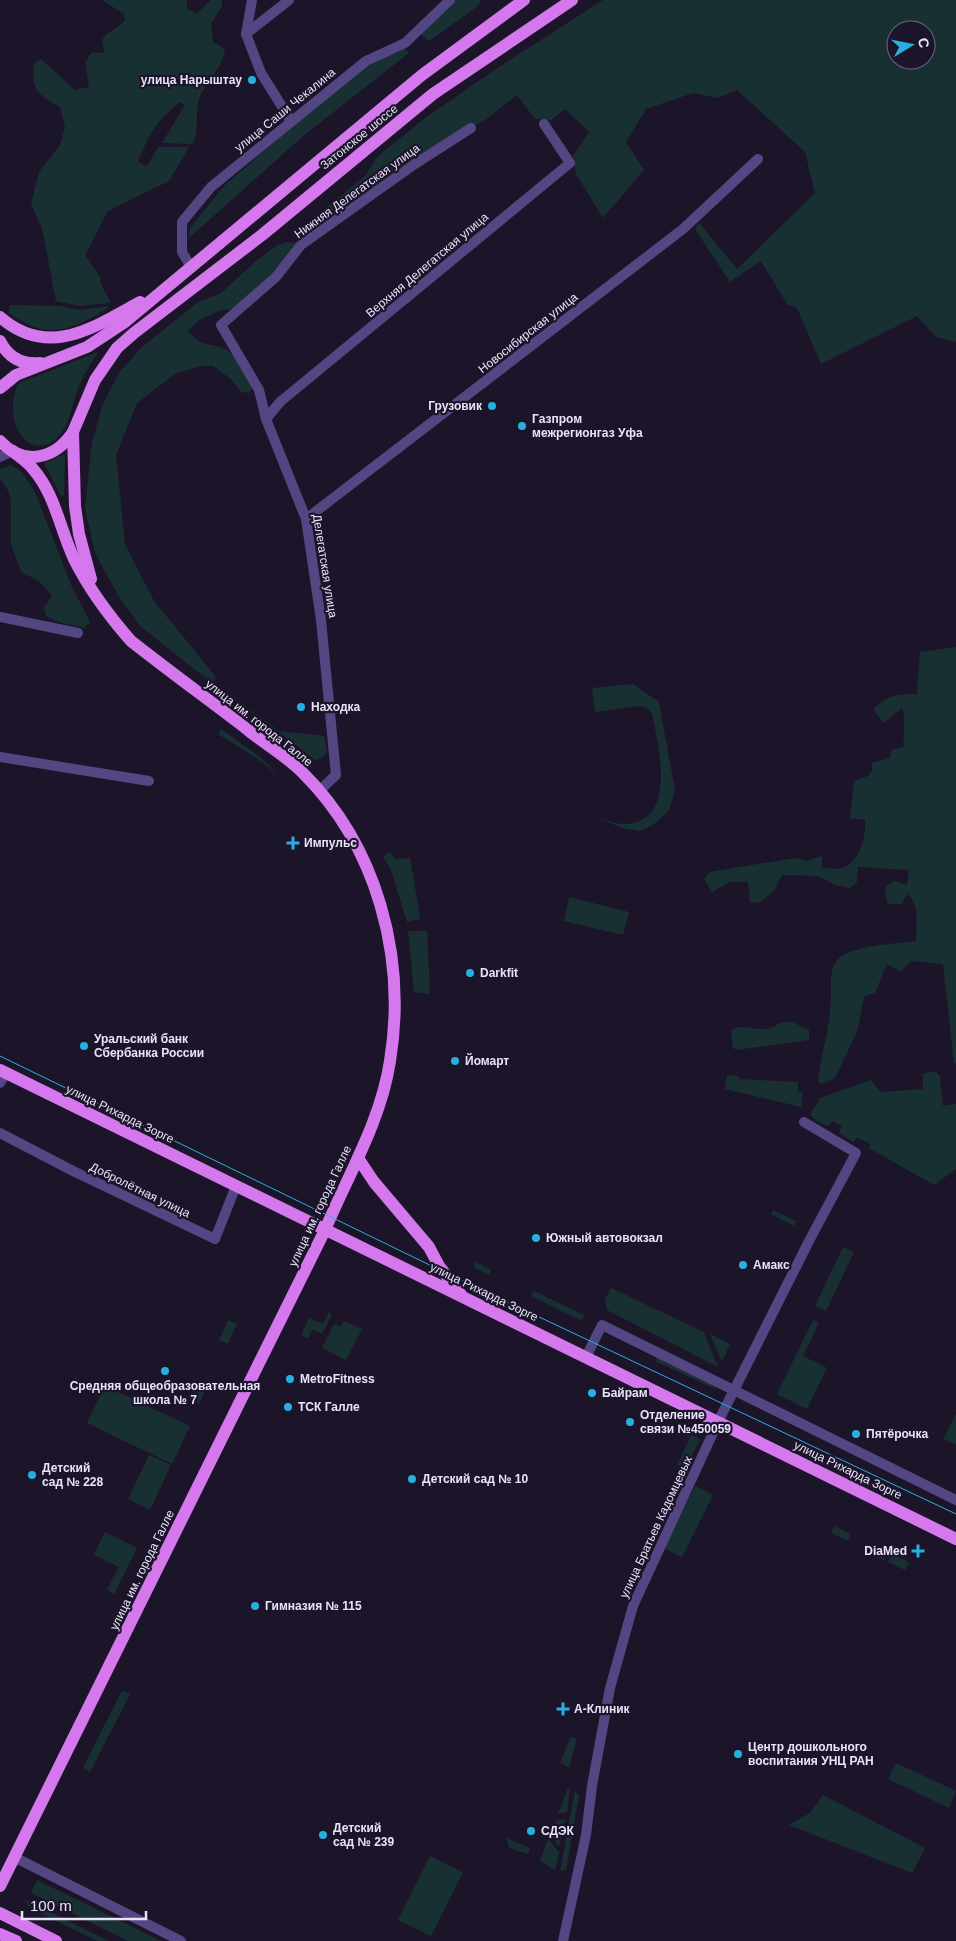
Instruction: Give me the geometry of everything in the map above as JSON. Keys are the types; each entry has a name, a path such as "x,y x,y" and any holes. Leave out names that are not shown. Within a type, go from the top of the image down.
{"main road":[{"name":"Затонское шоссе","path":"164,288 408,86 524,0"},
{"name":"Затонское шоссе","path":"171,306 262,235 433,94 572,0"},
{"path":"0,317 35,338 56,339 85,330 164,288"},
{"path":"0,388 16,375 87,347 105,336 164,288"},
{"name":"улица им. города Галле","path":"95,593 79,534 75,506 74,432 88,394 108,360 134,333 171,306"},
{"path":"0,341 6,352 21,362 32,364 50,362"},
{"path":"12,451 26,456 40,457 60,448 74,432"},
{"name":"улица им. города Галле","path":"0,441 32,467 40,479 56,510 74,558 109,615 131,640 300,770 349,830 378,893 388,931 394,971 394,1012 390,1062 377,1108 358,1158 326,1230 14,1857 2,1877"},
{"name":"улица Рихарда Зорге","path":"2,1075 236,1186 956,1539"},
{"path":"358,1158 374,1182 429,1247 439,1266 464,1298"},
{"path":"0,1913 56,1941"},
{"path":"0,1934 16,1941"}],"street":[{"path":"252,0 246,34 261,73 291,121"},
{"path":"246,34 289,0"},
{"name":"улица Саши Чекалина","path":"191,267 182,252 182,222 211,186 366,61 405,43 450,0"},
{"name":"Верхняя Делегатская улица","path":"266,419 280,402 570,163 544,124"},
{"name":"Нижняя Делегатская улица","path":"221,325 276,277 301,245 415,164 472,128"},
{"name":"Новосибирская улица","path":"306,518 683,229 758,159"},
{"name":"Делегатская улица","path":"221,325 258,390 266,419 306,518 321,620 336,774 319,791"},
{"path":"0,457 12,451"},
{"path":"0,617 78,633"},
{"path":"0,757 149,781"},
{"name":"улица Братьев Кадомцевых","path":"562,1941 576,1889 608,1698 623,1636 644,1583 718,1422 809,1241 856,1153 804,1122"},
{"name":"Добролётная улица","path":"2,1134 215,1240 236,1186"},
{"path":"586,1358 602,1325 734,1392 956,1500"},
{"path":"14,1857 181,1941"}],"green space":[{"path":"102,0 187,0 187,8 196,14 211,0 222,0 222,6 211,24 213,42 225,49 220,64 200,95 197,107 197,129 192,144 162,143 185,105 180,102 159,122 142,152 138,162 147,166 158,147 189,147 169,181 108,211 85,255 101,278 100,282 111,303 79,306 56,301 42,228 31,204 39,172 60,145 65,127 60,107 41,95 35,86 33,73 34,64 41,59 75,90 89,87 85,62 92,52 104,53 102,40 125,21 124,14"},
{"path":"455,0 481,0 478,6 429,41 423,37 421,33"},
{"path":"603,0 956,0 956,342 936,337 917,316 821,364 797,308 787,304 761,261 730,282 695,229 699,223 737,269 815,193 805,152 737,90 718,98 693,93 646,109 626,142 644,170 603,218 576,174 573,156 589,132 565,109 551,120 535,119 517,95 485,120 446,140 304,238 305,231 319,214 366,175 377,157 425,118 502,65"},
{"path":"404,47 409,53 303,136 188,239 190,228 225,185 295,124 368,66"},
{"path":"287,242 299,243 274,275 232,309 218,311 198,321 188,330 197,340 225,349 234,356 242,366 252,388 249,393 241,392 231,379 213,366 201,366 176,373 137,403 116,455 125,544 154,601 216,677 212,683 140,626 119,597 95,553 85,508 92,443 102,406 119,373 141,348 198,302 221,293 256,261 276,246"},
{"path":"9,306 61,306 78,310 111,306 73,326 49,330 36,328 9,313"},
{"path":"98,352 81,382 63,431 48,444 37,446 28,442 20,434 15,423 13,410 14,396 19,383"},
{"path":"65,454 64,495 61,496 44,463"},
{"path":"11,465 22,472 35,492 71,585 90,622 84,628 58,622 46,616 44,608 52,595 39,581 21,572 11,544 11,503 9,492 0,478 0,469"},
{"path":"956,647 956,1062 954,1063 943,964 911,961 901,972 887,964 875,993 864,996 857,1032 835,1078 823,1084 818,1082 830,1015 831,977 834,965 842,956 850,952 885,944 916,941 916,909 911,898 907,894 902,904 888,904 885,895 886,886 895,881 907,885 909,870 858,867 857,882 850,888 835,885 818,876 782,875 774,891 759,903 750,902 748,882 730,882 712,892 704,879 710,872 795,858 806,861 822,856 822,868 835,869 839,869 852,862 863,842 865,827 865,820 850,818 854,781 868,776 872,771 872,763 890,758 891,750 904,747 902,708 884,723 873,709 893,696 917,694 920,652"},
{"path":"633,684 659,702 675,791 669,810 653,825 640,831 622,828 595,816 620,824 641,820 652,811 659,797 661,780 660,762 652,714 647,708 640,706 595,712 592,688"},
{"path":"232,696 279,731 324,736 327,753 322,758 315,760"},
{"path":"221,729 260,757 280,777 258,759 218,734"},
{"path":"390,852 395,859 410,858 420,919 407,922 391,870 383,856"},
{"path":"569,897 629,912 623,935 564,921"},
{"path":"408,931 427,931 430,994 414,992"},
{"path":"783,1022 792,1022 809,1030 809,1040 736,1050 733,1047 731,1031 735,1028 767,1029"},
{"path":"936,1072 940,1076 943,1106 956,1104 956,1169 934,1185 869,1148 870,1144 857,1137 854,1142 839,1133 842,1126 832,1121 828,1126 818,1122 810,1115 820,1098 871,1080 880,1092 923,1089 923,1074"},
{"path":"727,1075 738,1076 739,1079 798,1082 798,1092 803,1093 801,1107 725,1089"},
{"path":"773,1210 796,1221 794,1226 771,1214"},
{"path":"843,1247 854,1252 826,1311 815,1306"},
{"path":"476,1262 491,1270 489,1275 474,1267"},
{"path":"611,1288 704,1332 718,1367 607,1310 605,1300"},
{"path":"534,1291 584,1315 582,1321 531,1296"},
{"path":"329,1312 332,1314 322,1334 313,1329 308,1338 301,1335 309,1318 323,1324"},
{"path":"228,1320 237,1324 228,1344 219,1340"},
{"path":"813,1320 819,1323 803,1356 827,1368 807,1409 777,1394"},
{"path":"344,1321 362,1329 346,1360 322,1348 334,1324 341,1327"},
{"path":"710,1334 730,1344 722,1362"},
{"path":"657,1357 716,1385 715,1389 655,1361"},
{"path":"199,1380 208,1384 199,1404 190,1400"},
{"path":"105,1386 190,1426 172,1464 87,1423"},
{"path":"956,1414 956,1445 943,1439"},
{"path":"691,1435 700,1439 688,1464 677,1466"},
{"path":"149,1455 171,1465 150,1510 128,1499"},
{"path":"695,1486 713,1495 682,1557 664,1548"},
{"path":"834,1526 850,1534 848,1541 831,1533"},
{"path":"105,1532 137,1548 114,1594 107,1590 119,1567 94,1555"},
{"path":"871,1544 887,1552 884,1560 867,1552"},
{"path":"892,1554 909,1562 905,1570 888,1562"},
{"path":"122,1691 130,1694 90,1772 83,1768"},
{"path":"571,1737 577,1739 569,1767 560,1763"},
{"path":"896,1763 956,1791 949,1808 888,1779"},
{"path":"570,1787 567,1812 558,1814 568,1788"},
{"path":"575,1791 579,1795 566,1870 560,1871"},
{"path":"823,1795 925,1848 912,1873 789,1825 810,1813"},
{"path":"565,1819 559,1847 551,1834 556,1821"},
{"path":"507,1838 530,1848 528,1854 509,1848"},
{"path":"548,1839 559,1852 555,1870 540,1861"},
{"path":"430,1856 463,1872 431,1936 398,1920"},
{"path":"37,1880 161,1941 128,1941 31,1893"},
{"path":"24,1899 109,1941 97,1941 30,1908"}],"tram line":[{"path":"0,1056 444,1272 956,1514"}],"place":[{"name":"улица Нарыштау","path":"252,80"},
{"name":"Грузовик","path":"492,406"},
{"name":"Газпром межрегионгаз Уфа","path":"522,426"},
{"name":"Находка","path":"301,707"},
{"name":"Импульс","path":"293,843"},
{"name":"Darkfit","path":"470,973"},
{"name":"Уральский банк Сбербанка России","path":"84,1046"},
{"name":"Йомарт","path":"455,1061"},
{"name":"Южный автовокзал","path":"536,1238"},
{"name":"Амакс","path":"743,1265"},
{"name":"Средняя общеобразовательная школа № 7","path":"165,1371"},
{"name":"MetroFitness","path":"290,1379"},
{"name":"Байрам","path":"592,1393"},
{"name":"ТСК Галле","path":"288,1407"},
{"name":"Отделение связи №450059","path":"630,1422"},
{"name":"Пятёрочка","path":"856,1434"},
{"name":"Детский сад № 228","path":"32,1475"},
{"name":"Детский сад № 10","path":"412,1479"},
{"name":"DiaMed","path":"918,1551"},
{"name":"Гимназия № 115","path":"255,1606"},
{"name":"А-Клиник","path":"563,1709"},
{"name":"Центр дошкольного воспитания УНЦ РАН","path":"738,1754"},
{"name":"СДЭК","path":"531,1831"},
{"name":"Детский сад № 239","path":"323,1835"}]}
